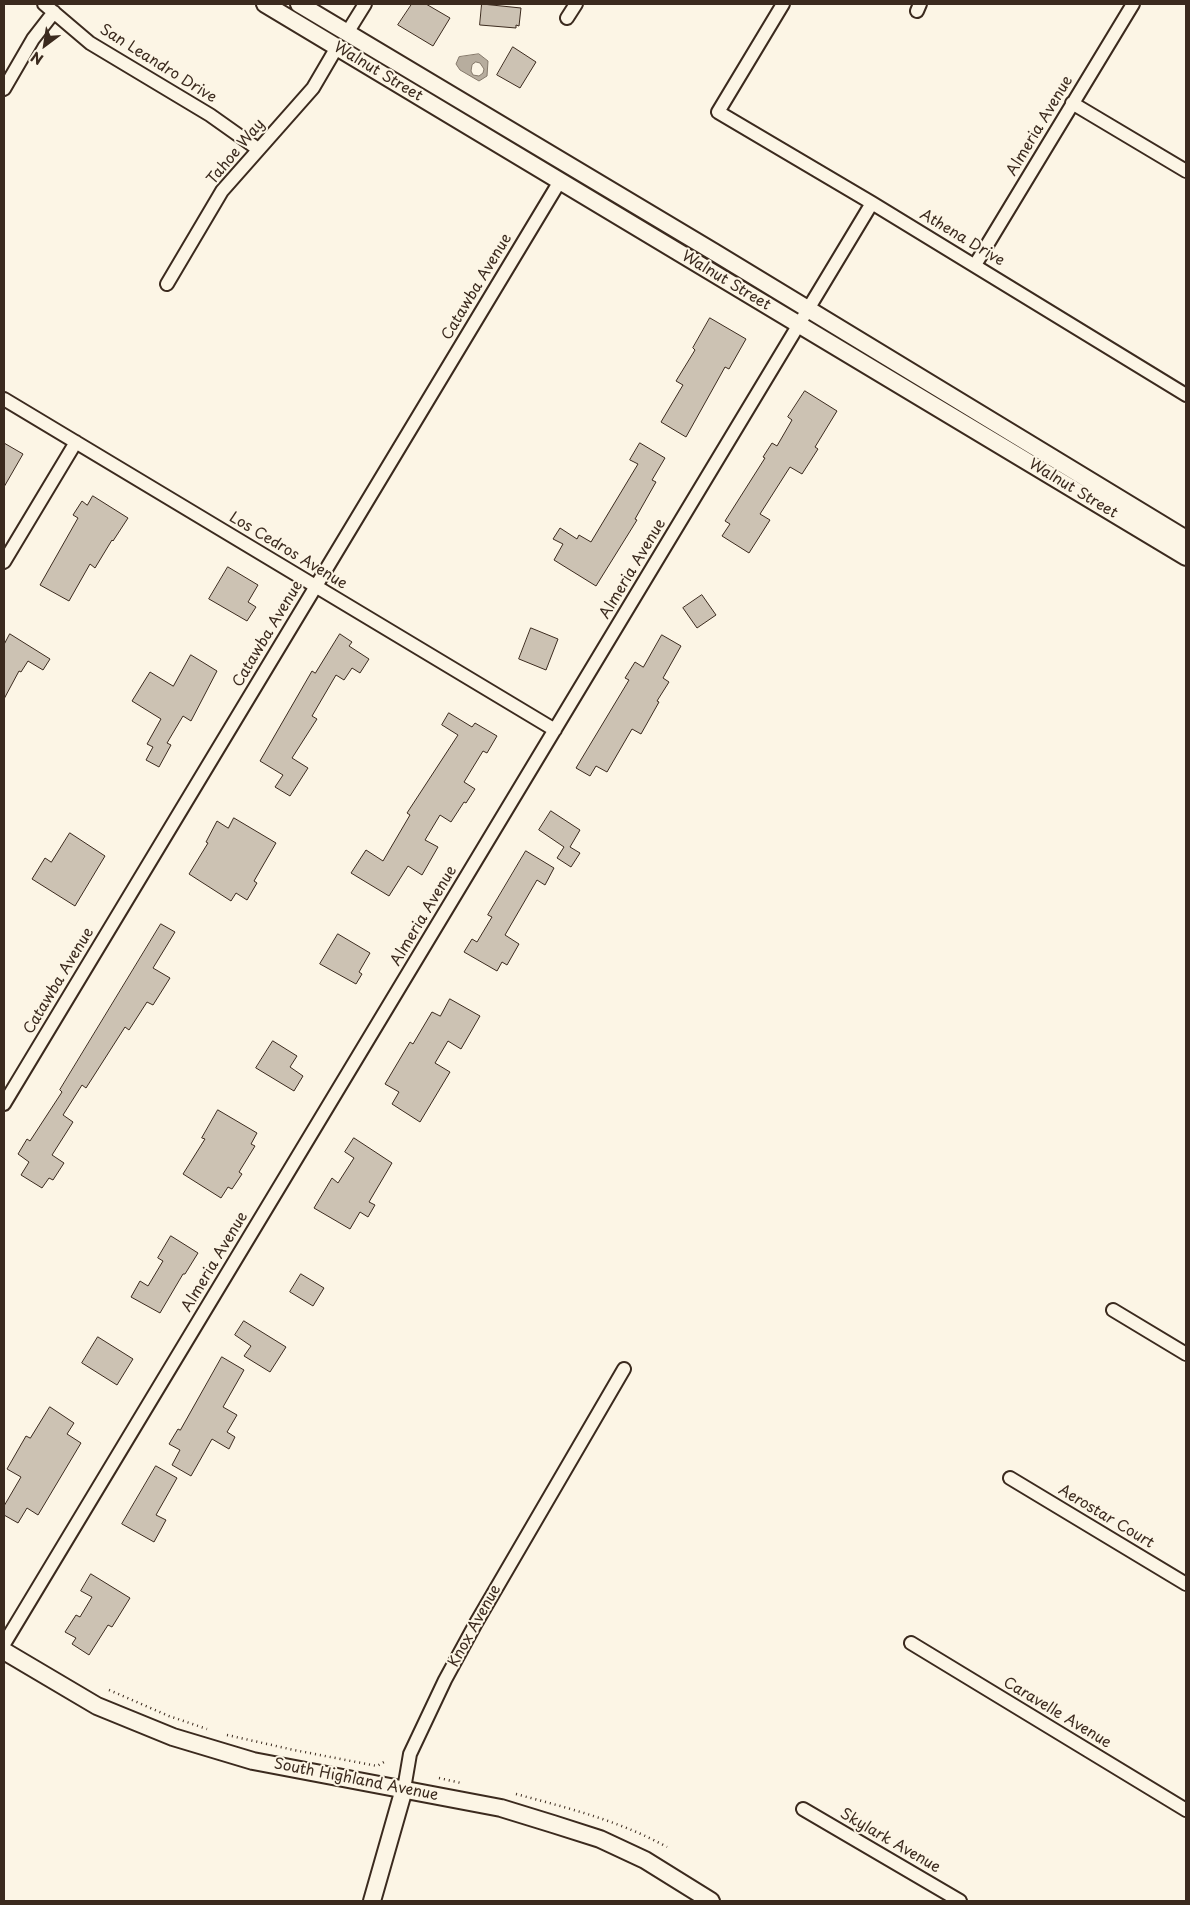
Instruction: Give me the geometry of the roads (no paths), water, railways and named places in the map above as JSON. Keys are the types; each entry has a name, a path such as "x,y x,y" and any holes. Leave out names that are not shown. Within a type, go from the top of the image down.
{"street":[{"name":"San Leandro Drive","path":"44,4 90,43 210,115 258,149"},
{"name":"Walnut Street","path":"265,4 1186,557"},
{"name":"Walnut Street","path":"299,4 714,252 1186,539"},
{"path":"347,33 365,4"},
{"path":"567,18 576,4"},
{"name":"Athena Drive","path":"783,4 718,112 872,203 1186,395"},
{"name":"Almeria Avenue","path":"975,266 1133,4"},
{"path":"4,89 33,39 54,12"},
{"name":"Tahoe Way","path":"167,284 222,192 313,88 337,47"},
{"path":"1072,103 1186,171"},
{"name":"Catawba Avenue","path":"4,1104 560,181"},
{"name":"Almeria Avenue","path":"4,1644 872,203"},
{"name":"Los Cedros Avenue","path":"4,399 555,730"},
{"path":"4,562 76,442"},
{"path":"1114,1310 1186,1354"},
{"name":"Knox Avenue","path":"372,1901 404,1789 410,1754 445,1680 481,1614 624,1369"},
{"name":"Aerostar Court","path":"1010,1478 1186,1584"},
{"name":"Caravelle Avenue","path":"911,1644 1186,1810"},
{"name":"South Highland Avenue","path":"4,1651 97,1706 174,1737 253,1761 501,1808 600,1839 645,1860 711,1901"},
{"name":"Skylark Avenue","path":"803,1809 960,1901"}]}
